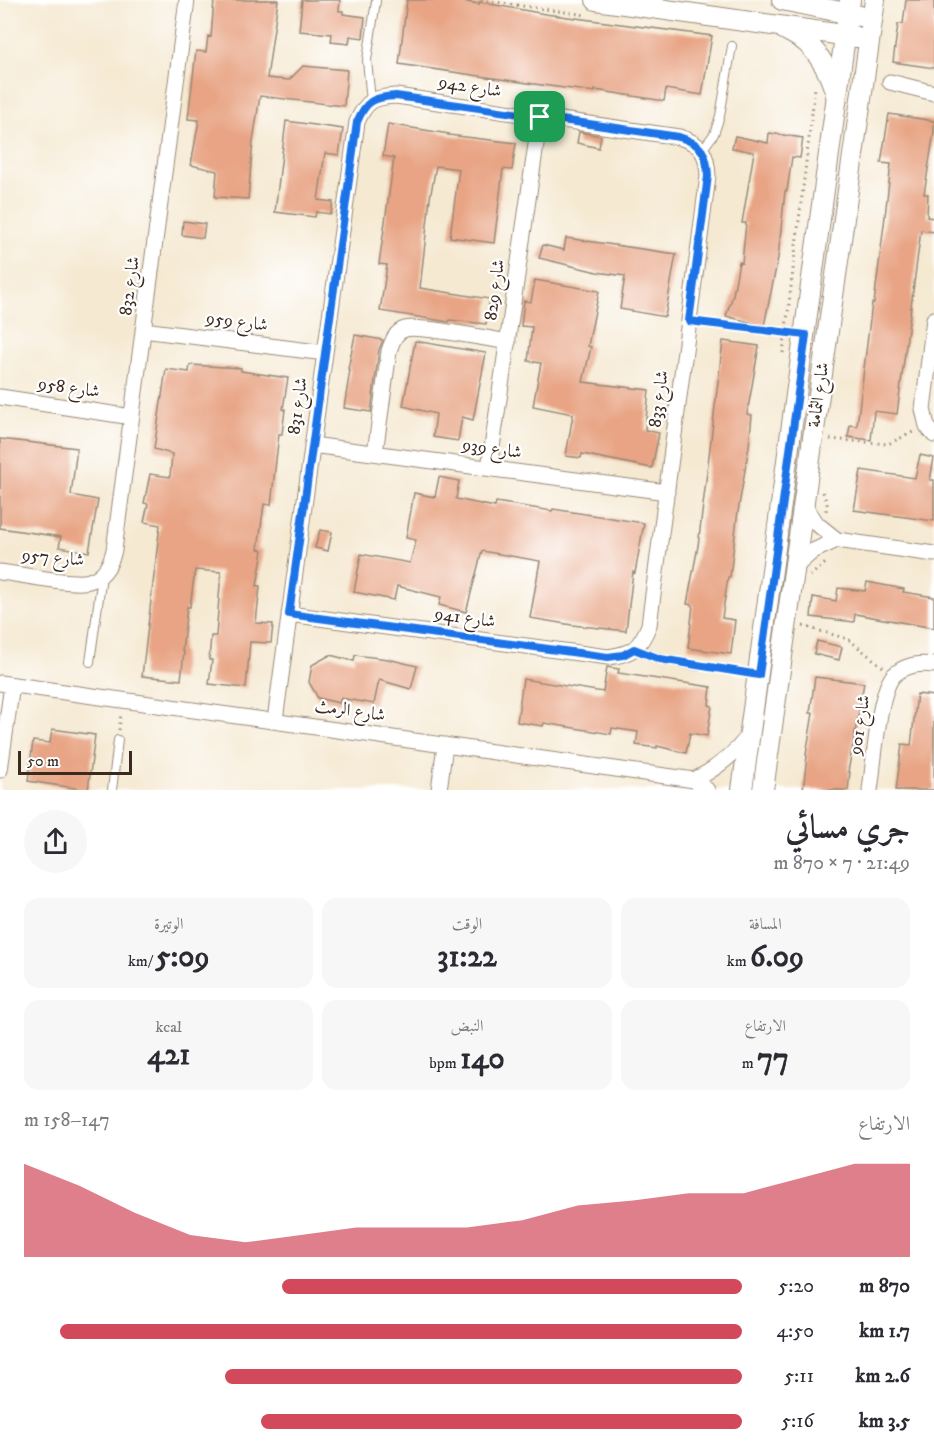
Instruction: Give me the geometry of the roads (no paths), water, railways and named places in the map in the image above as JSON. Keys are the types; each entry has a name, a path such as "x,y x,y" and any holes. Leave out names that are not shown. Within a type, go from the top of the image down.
{"street":[{"name":"شارع 832","path":"102,574 111,564 114,550 187,0"},
{"path":"596,0 857,38 856,22 849,7"},
{"path":"784,0 873,9"},
{"name":"شارع الثمامة","path":"742,790 838,99 857,38 873,9"},
{"path":"779,26 809,45 828,72 838,99"},
{"name":"شارع الثمامة","path":"763,790 787,622 801,574 803,503 835,274 857,38"},
{"path":"890,82 934,93"},
{"name":"شارع 942","path":"371,101 381,97 396,96 679,137 692,141 702,150"},
{"name":"شارع 831","path":"274,720 357,122 362,110 371,101"},
{"name":"شارع 829","path":"489,468 540,117"},
{"name":"شارع 833","path":"634,649 644,639 649,625 708,176 707,162 702,150"},
{"path":"931,430 923,409 934,319"},
{"path":"375,453 389,351 392,340 398,333 413,328 508,342"},
{"name":"شارع 959","path":"143,330 325,353"},
{"name":"شارع 958","path":"0,398 132,417"},
{"name":"شارع 939","path":"312,445 667,492"},
{"path":"803,503 818,524 837,540 934,554"},
{"path":"801,574 813,551 837,540"},
{"name":"شارع 957","path":"0,572 77,582 90,581 102,574"},
{"name":"شارع 941","path":"289,614 608,657 623,655 634,649"},
{"name":"شارع 901","path":"870,790 885,692 893,676 906,668 922,663 934,665"},
{"path":"0,770 6,684"},
{"name":"شارع الرمث","path":"6,684 694,780 707,790"},
{"path":"694,780 724,762 751,734"},
{"path":"439,790 446,745"}],"lane":[{"path":"371,101 367,60 376,1"},
{"path":"702,150 714,134 720,116 732,46"},
{"path":"90,662 102,574"},
{"path":"634,649 660,659 698,666"},
{"path":"112,790 118,741"}]}
